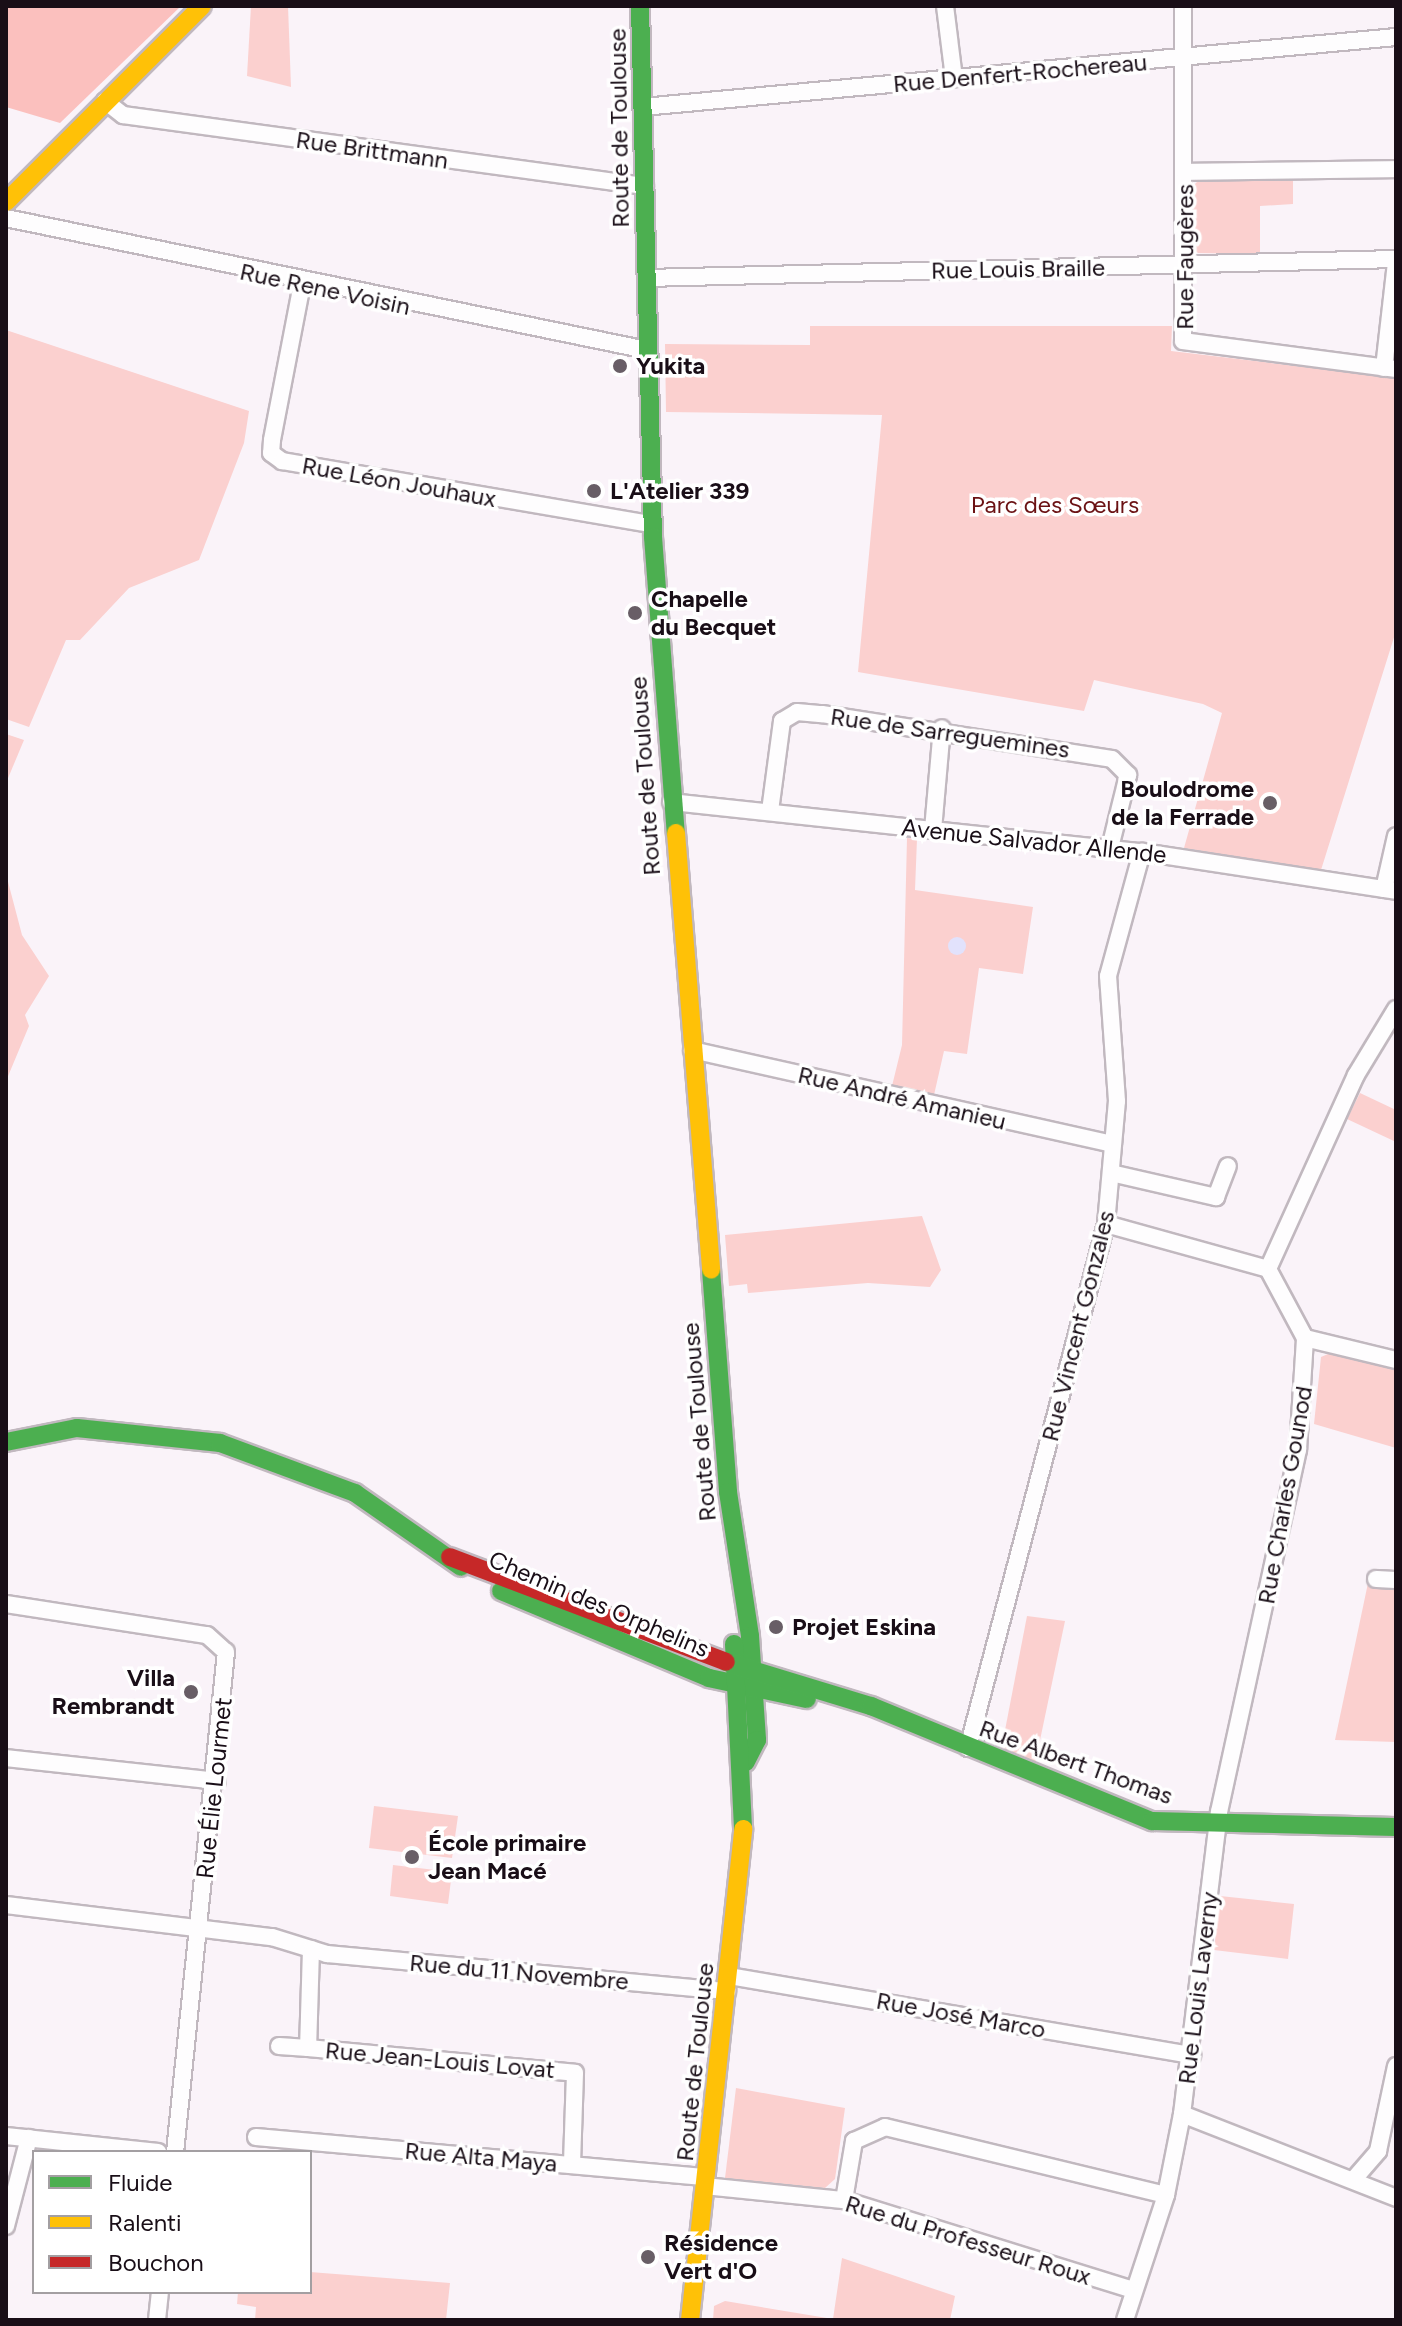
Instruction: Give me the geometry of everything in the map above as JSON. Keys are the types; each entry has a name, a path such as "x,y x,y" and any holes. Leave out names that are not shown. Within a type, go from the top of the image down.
{"main road":[{"path":"8,196 202,6"},
{"name":"Route de Toulouse","path":"640,6 652,524 671,802 734,1541 743,1558 744,1667 754,1689 757,1740 746,1762"},
{"name":"Chemin des Orphelins","path":"6,1442 77,1428 220,1443 355,1493 496,1588 735,1685 754,1689"},
{"name":"Chemin des Orphelins","path":"450,1557 744,1667"},
{"name":"Route de Toulouse","path":"690,2320 728,1983 746,1762 735,1685 744,1667"},
{"name":"Rue Albert Thomas","path":"744,1667 889,1718 1152,1821 1217,1825 1396,1827"},
{"name":"Rue Albert Thomas","path":"754,1689 889,1718"}],"street":[{"path":"945,6 954,78"},
{"name":"Rue Faugères","path":"1183,6 1185,172 1181,335 1188,345 1390,368"},
{"name":"Rue Denfert-Rochereau","path":"643,107 1396,37"},
{"name":"Rue Brittmann","path":"105,101 123,115 645,186"},
{"path":"1185,172 1396,169"},
{"name":"Rue Rene Voisin","path":"6,218 302,284 647,350"},
{"name":"Rue Louis Braille","path":"646,278 1395,261 1390,368"},
{"name":"Rue Léon Jouhaux","path":"302,284 272,440 271,453 282,461 652,524"},
{"name":"Rue de Sarreguemines","path":"770,811 779,727 791,713 942,728 1124,765 1128,775 1110,848"},
{"path":"933,830 942,728"},
{"name":"Avenue Salvador Allende","path":"671,802 1110,848 1390,890"},
{"path":"1390,890 1396,836"},
{"name":"Rue Vincent Gonzales","path":"968,1748 1106,1224 1113,1144 1108,976 1142,852"},
{"path":"1268,1269 1356,1075 1396,1009"},
{"name":"Rue André Amanieu","path":"692,1050 1113,1144"},
{"path":"1111,1173 1216,1197 1228,1166"},
{"path":"1106,1224 1268,1269 1305,1338 1396,1360"},
{"name":"Rue Charles Gounod","path":"1217,1825 1296,1465 1305,1338"},
{"path":"1376,1579 1396,1580"},
{"name":"Rue Élie Lourmet","path":"6,1604 216,1639 227,1659 217,1781 175,2150"},
{"path":"6,1758 217,1781"},
{"name":"Rue Louis Laverny","path":"1217,1825 1192,2055 1182,2114 1396,2198"},
{"name":"Rue du 11 Novembre","path":"6,1905 199,1927 311,1949 728,1983"},
{"name":"Rue Jean-Louis Lovat","path":"308,2048 311,1949"},
{"name":"Rue José Marco","path":"728,1983 1192,2055"},
{"name":"Rue Jean-Louis Lovat","path":"279,2046 575,2073 572,2165"},
{"path":"1354,2179 1378,2151 1396,2066"},
{"path":"1125,2320 1166,2195 1182,2114"},
{"path":"844,2200 854,2141 885,2127 1166,2195"},
{"path":"6,2136 140,2150"},
{"name":"Rue Alta Maya","path":"256,2137 572,2165 706,2181"},
{"path":"6,2226 29,2138"},
{"name":"Rue du Professeur Roux","path":"706,2181 844,2200 1133,2290"},
{"path":"157,2320 160,2294"}],"green space":[{"path":"251,6 288,6 291,87 247,76"},
{"path":"1293,179 1293,204 1260,206 1260,254 1198,253 1189,245 1190,189 1198,181"},
{"name":"Parc des Sœurs","path":"810,326 1172,326 1171,351 1396,378 1396,631 1321,870 1184,848 1222,713 1203,704 1094,680 1084,711 858,672 882,415 666,412 665,344 810,345"},
{"path":"6,330 249,411 244,443 199,560 129,588 80,640 66,640 29,727 6,719"},
{"path":"6,734 24,740 6,783"},
{"path":"907,838 917,839 915,890 1033,907 1023,974 979,968 967,1054 944,1051 934,1095 892,1086 902,1045"},
{"path":"6,874 22,935 49,976 25,1015 29,1026 6,1081"},
{"path":"1360,1093 1396,1110 1396,1142 1347,1119"},
{"path":"922,1216 941,1270 930,1287 868,1283 748,1293 747,1284 729,1286 725,1235"},
{"path":"1335,1351 1396,1368 1396,1448 1314,1424 1321,1357"},
{"path":"1368,1583 1396,1584 1396,1742 1335,1740"},
{"path":"1027,1616 1065,1621 1035,1764 1001,1751"},
{"path":"374,1806 458,1816 452,1858 369,1848"},
{"path":"393,1865 452,1872 448,1904 390,1896"},
{"path":"1220,1896 1294,1904 1288,1959 1214,1950"},
{"path":"736,2088 845,2108 835,2179 825,2188 725,2178"},
{"path":"842,2258 955,2296 950,2320 713,2320 714,2306 725,2301 833,2319"},
{"path":"312,2272 450,2283 446,2320 255,2320 256,2307 237,2304 238,2294 312,2294"}],"shaded area":[{"path":"6,6 181,6 60,123 6,107"}],"water":[{"path":"953,937 961,937 966,946 964,953 953,955 948,950 948,942"}],"traffic: fast":[{"path":"640,6 653,537 676,833"},
{"path":"711,1270 728,1492 750,1636 757,1740 746,1762"},
{"path":"6,1442 77,1428 220,1443 355,1493 461,1567"},
{"path":"501,1591 709,1678 807,1699"},
{"path":"734,1644 743,1829"},
{"path":"726,1662 871,1706 1152,1821 1396,1827"}],"traffic: slow":[{"path":"6,202 202,6"},
{"path":"676,833 711,1270"},
{"path":"690,2320 743,1829"}],"traffic: jam":[{"path":"450,1557 726,1662"}],"place":[{"name":"Yukita","path":"620,366"},
{"name":"L'Atelier 339","path":"594,491"},
{"name":"Chapelle du Becquet","path":"635,613"},
{"name":"Boulodrome de la Ferrade","path":"1270,803"},
{"name":"Projet Eskina","path":"776,1627"},
{"name":"Villa Rembrandt","path":"191,1692"},
{"name":"École primaire Jean Macé","path":"412,1857"},
{"name":"Résidence Vert d'O","path":"648,2257"}]}
